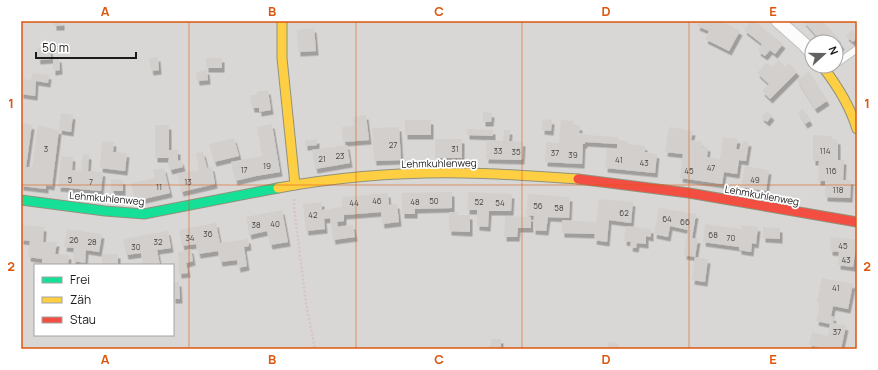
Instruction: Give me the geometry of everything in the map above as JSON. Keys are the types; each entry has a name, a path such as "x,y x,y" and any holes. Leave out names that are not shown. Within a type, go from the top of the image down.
{"street":[{"path":"282,21 282,58 295,186"},
{"path":"778,21 804,44"},
{"path":"833,74 857,129"},
{"name":"Lehmkuhlenweg","path":"21,200 105,211 144,214 295,186 373,175 463,173 579,179 689,193 857,222"}],"lane":[{"path":"844,58 857,49"}],"path":[{"path":"295,186 294,207 306,304 315,349"}],"shaded area":[{"path":"21,21 857,21 857,349 21,349"}],"building":[{"path":"54,21 62,21 62,26 54,26"},
{"path":"699,21 722,21 740,31 729,51 705,39 709,31 697,26"},
{"path":"751,21 754,21 783,44 775,54 770,50 765,56 758,51 762,44 744,30"},
{"path":"803,21 822,21 834,34 815,34"},
{"path":"314,28 316,51 298,52 297,30"},
{"path":"852,30 857,35 857,38 853,42 846,36"},
{"path":"50,47 51,59 38,60 37,48"},
{"path":"158,57 159,70 151,71 149,58"},
{"path":"53,58 59,58 60,70 53,71"},
{"path":"206,58 222,58 222,68 206,68"},
{"path":"779,60 785,67 789,63 797,72 770,99 762,91 769,84 757,73 766,63 772,67"},
{"path":"207,70 208,80 197,81 196,72"},
{"path":"32,73 49,75 48,83 36,81 35,96 21,94 21,79 31,80"},
{"path":"806,74 810,74 827,101 815,109 797,80"},
{"path":"268,90 271,110 259,112 259,108 252,108 250,95 257,95 257,92"},
{"path":"803,109 810,121 805,124 798,112"},
{"path":"767,111 772,116 767,122 761,117"},
{"path":"483,112 492,113 491,122 483,122"},
{"path":"61,113 73,115 71,132 59,130"},
{"path":"366,115 369,140 343,142 342,127 354,126 353,117"},
{"path":"543,119 552,120 551,131 542,130"},
{"path":"405,120 431,120 431,135 405,135"},
{"path":"561,120 574,121 573,125 580,126 579,133 586,135 618,137 618,140 628,141 628,144 645,146 645,152 657,154 655,173 605,168 607,149 617,150 617,144 585,142 585,144 583,144 582,164 545,162 546,142 559,143"},
{"path":"21,123 32,125 26,167 32,167 38,125 59,130 52,186 46,185 46,189 21,186"},
{"path":"272,124 280,172 235,181 231,162 262,156 257,127"},
{"path":"155,125 169,125 169,150 178,150 178,161 181,160 183,167 170,170 168,164 169,158 155,158"},
{"path":"399,127 401,160 374,161 372,128"},
{"path":"669,127 693,131 691,140 702,142 701,146 708,147 707,157 720,159 723,137 738,139 736,149 741,150 743,141 749,142 746,161 739,160 737,174 724,172 722,184 680,178 683,154 665,152"},
{"path":"467,129 493,130 493,136 467,135"},
{"path":"504,130 510,130 509,141 523,142 522,160 486,159 487,140 503,141"},
{"path":"813,135 832,136 832,139 838,140 838,160 844,160 843,180 851,180 850,198 825,197 825,181 818,181 819,161 813,161"},
{"path":"234,138 239,156 214,162 209,144"},
{"path":"317,139 317,145 305,146 305,140"},
{"path":"435,139 462,139 462,158 435,158"},
{"path":"102,141 114,142 113,152 127,153 125,171 100,168"},
{"path":"347,145 350,163 315,169 312,150"},
{"path":"203,152 207,168 212,167 215,184 181,192 177,174 199,170 196,153"},
{"path":"83,154 89,155 88,171 103,172 101,191 58,187 61,156 73,157 72,170 81,171"},
{"path":"745,166 769,170 766,191 741,187"},
{"path":"164,168 170,193 135,201 131,183 155,178 153,170"},
{"path":"111,179 123,180 123,191 111,191"},
{"path":"452,192 452,208 415,209 415,214 402,214 402,193"},
{"path":"468,192 512,194 511,211 489,211 488,227 477,226 477,210 467,210"},
{"path":"388,193 389,205 397,204 399,222 382,224 381,212 344,215 344,221 337,222 338,227 353,225 355,237 333,240 330,218 324,219 325,229 306,231 303,204 322,202 322,210 342,207 342,197"},
{"path":"528,194 570,197 569,218 548,217 546,231 533,230 534,216 526,215"},
{"path":"599,199 633,202 631,223 609,220 607,242 594,240 595,234 562,233 562,220 596,222"},
{"path":"659,208 696,214 692,238 698,239 695,257 684,255 688,230 670,226 668,237 654,234"},
{"path":"282,210 288,242 270,245 267,231 249,235 246,217"},
{"path":"449,212 458,212 458,215 470,215 470,232 449,231"},
{"path":"505,216 531,217 531,228 518,228 517,237 504,237"},
{"path":"216,223 220,243 248,239 249,246 244,247 247,266 238,268 237,260 220,262 218,251 198,254 196,244 182,246 179,230"},
{"path":"705,224 742,229 742,225 758,227 756,244 752,243 751,252 739,250 739,247 703,242"},
{"path":"21,225 44,227 43,242 57,242 55,254 69,255 68,264 42,264 42,259 28,257 30,241 21,240"},
{"path":"626,226 651,229 651,237 646,236 646,244 637,243 636,248 630,247 631,242 624,241"},
{"path":"763,227 780,228 780,239 763,238"},
{"path":"67,229 102,234 99,252 86,250 85,263 73,261 74,248 64,247"},
{"path":"168,231 171,248 157,250 160,264 143,264 141,253 126,255 123,239"},
{"path":"831,237 857,240 853,267 838,265 839,252 830,251"},
{"path":"191,249 193,261 186,263 188,273 179,274 178,252"},
{"path":"102,254 118,254 118,264 102,264"},
{"path":"695,257 708,259 705,282 692,280"},
{"path":"822,278 853,284 848,309 833,306 831,316 834,317 833,323 846,326 841,349 826,349 809,345 812,332 828,336 830,324 816,321 820,303 817,302"},
{"path":"174,282 179,282 180,299 174,299"},
{"path":"491,339 501,339 501,349 488,349 489,346 491,346"},
{"path":"609,342 619,344 619,349 608,349"}],"traffic: fast":[{"path":"21,200 105,211 144,214 278,188"}],"traffic: slow":[{"path":"282,21 282,58 295,185"},
{"path":"828,74 851,112 857,129"},
{"path":"278,188 347,178 417,173 492,174 578,179"}],"traffic: jam":[{"path":"578,179 689,193 857,222"}]}
